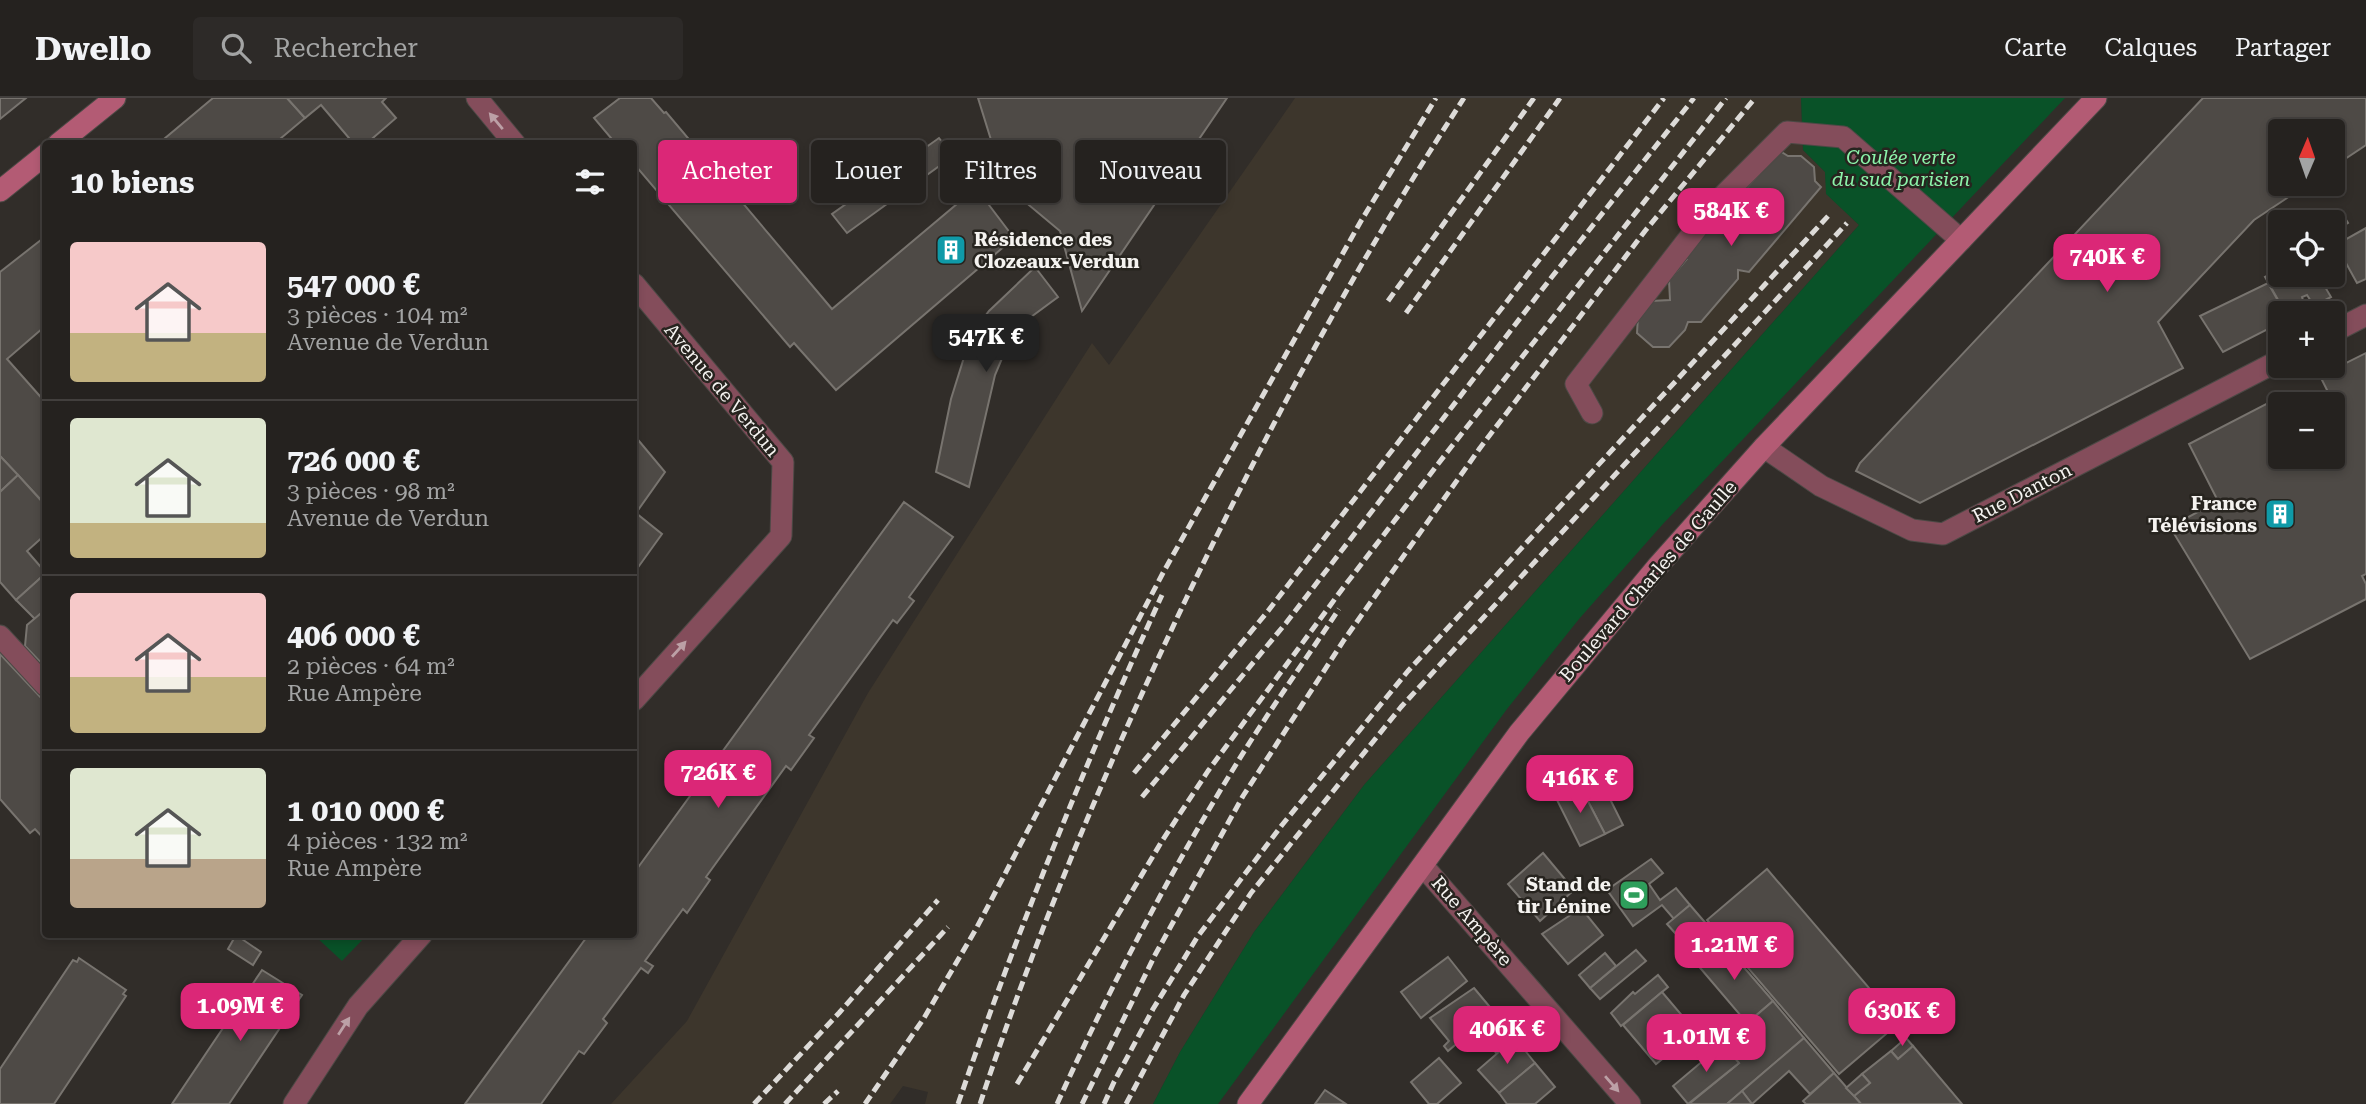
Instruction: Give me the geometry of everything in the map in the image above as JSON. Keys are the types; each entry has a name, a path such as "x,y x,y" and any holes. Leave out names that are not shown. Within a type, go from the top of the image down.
{"main road":[{"path":"63,140 115,98"},
{"name":"Boulevard Charles de Gaulle","path":"1248,1104 1527,723 1657,567 1765,447 2096,98"},
{"path":"0,191 42,157"}],"street":[{"path":"477,98 512,140"},
{"path":"1592,414 1576,384 1717,202 1787,132 1843,137 1961,240"},
{"name":"Avenue de Verdun","path":"637,288 783,462 781,536 637,697"},
{"path":"2345,326 2366,315"},
{"name":"Rue Danton","path":"1765,447 1821,486 1912,530 1943,534 2268,365"},
{"path":"0,636 42,682"},
{"name":"Rue Ampère","path":"1423,866 1630,1104"},
{"path":"294,1104 358,1006 418,938"}],"shaded area":[{"path":"1295,98 1801,98 1803,150 1825,172 1827,194 1859,225 1364,785 1254,932 1180,1052 1153,1104 925,1104 928,1092 903,1086 890,1104 611,1104 687,1021 868,693 1092,343 1109,365 1222,203 1226,203 1226,197"}],"green space":[{"name":"Coulée verte du sud parisien","path":"1801,98 2065,98 1662,525 1579,619 1507,709 1218,1104 1153,1104 1180,1052 1254,932 1364,785 1859,225 1826,194 1825,172 1803,150"},
{"path":"317,938 364,938 342,961"}],"building":[{"path":"0,98 26,98 0,119"},
{"path":"213,98 287,98 305,118 279,140 163,140"},
{"path":"287,98 386,98 382,102 396,118 371,140 351,140 321,105 305,118"},
{"name":"Résidence des Clozeaux-Verdun","path":"620,98 651,98 690,140 658,140 658,192 637,168 637,140 613,140 594,118"},
{"path":"978,98 1227,98 1198,140 1075,140 1075,203 1156,203 1082,311 1060,231 1027,203 1061,203 1061,140 991,140"},
{"path":"2203,98 2366,98 2366,145 2345,159 2345,119 2268,119 2268,196 2290,196 2254,220 2158,322 2183,368 1920,503 1856,471 1860,463"},
{"path":"939,138 941,140 940,165 926,176 926,147"},
{"path":"1780,151 1788,156 1801,156 1814,167 1815,181 1821,187 1749,272 1738,270 1738,279 1701,322 1688,322 1685,330 1669,347 1653,347 1637,333 1638,316 1651,301 1670,300 1669,280 1686,260 1681,260"},
{"name":"Résidence des Clozeaux-Verdun","path":"667,203 743,203 832,309 958,203 987,203 1014,238 836,390 794,343 790,347"},
{"path":"847,203 888,203 847,233 832,214"},
{"path":"2366,228 2366,279 2357,283 2345,261 2345,240"},
{"path":"42,239 42,329 7,359 42,398 41,500 0,456 0,272"},
{"path":"1035,267 1058,297 1031,317 1008,344 995,375 969,487 936,472 951,399 971,335 989,311"},
{"path":"2268,283 2278,301 2268,301 2268,329 2223,352 2200,316"},
{"path":"2271,287 2325,287 2331,297 2323,301 2311,301 2307,295 2302,297 2303,301 2279,301"},
{"name":"France Télévisions","path":"2366,353 2366,574 2362,576 2366,584 2366,599 2250,659 2170,527 2218,501 2189,444 2268,403 2268,469 2345,469 2345,392 2328,392 2321,378 2345,378 2345,364"},
{"path":"637,439 665,472 637,512"},
{"path":"0,456 18,475 0,492"},
{"path":"18,475 42,502 42,538 27,551 42,568 42,577 16,600 0,582 0,492"},
{"path":"904,502 953,537 909,597 914,601 897,623 893,620 809,735 814,738 791,770 786,766 706,877 710,880 687,913 683,909 645,961 653,966 648,973 641,968 603,1019 607,1023 584,1054 579,1051 541,1104 465,1104 586,938 637,938 637,869"},
{"path":"637,514 662,534 637,569"},
{"path":"42,577 42,613 35,619 16,600"},
{"path":"42,612 42,664 25,646 27,625"},
{"path":"0,654 42,699 42,837 35,829 30,833 0,799"},
{"path":"1598,775 1623,825 1605,834 1579,784"},
{"path":"1579,784 1605,834 1580,846 1555,796"},
{"path":"1543,853 1574,890 1540,921 1508,884"},
{"name":"Stand de tir Lénine","path":"1651,859 1663,873 1649,884 1660,900 1676,888 1690,905 1674,919 1662,905 1633,926 1607,890"},
{"path":"1767,869 1899,1023 1839,1074 1707,920"},
{"path":"1690,905 1721,941 1699,960 1667,924"},
{"path":"1581,908 1603,935 1568,964 1542,934"},
{"path":"234,938 240,938 261,952 253,965 228,949"},
{"path":"1721,941 1773,1001 1747,1023 1696,963"},
{"path":"1636,950 1646,961 1600,999 1590,988"},
{"path":"1605,953 1616,966 1590,988 1579,975"},
{"path":"1448,957 1467,981 1421,1018 1401,992"},
{"path":"79,958 126,990 123,994 126,996 54,1104 0,1104 0,1069 73,960 77,962"},
{"path":"262,970 302,995 229,1104 172,1104"},
{"path":"1658,975 1668,987 1621,1026 1611,1013 1633,992 1635,994"},
{"path":"1474,988 1494,1012 1448,1051 1444,1046 1449,1041 1430,1018"},
{"path":"1662,992 1696,1032 1656,1064 1623,1025"},
{"path":"1773,1001 1804,1038 1727,1104 1689,1104 1739,1063 1723,1044"},
{"path":"1509,1020 1520,1033 1497,1054 1485,1039"},
{"path":"1515,1038 1535,1063 1499,1093 1478,1070"},
{"path":"1804,1038 1834,1073 1810,1094 1789,1071 1752,1104 1742,1091"},
{"path":"1906,1038 1913,1046 1898,1059 1891,1051"},
{"path":"1723,1044 1739,1063 1688,1104 1673,1086"},
{"path":"1913,1046 1962,1104 1861,1104 1854,1096 1870,1083 1862,1074 1891,1051 1898,1059"},
{"path":"1439,1058 1461,1083 1437,1104 1429,1104 1411,1082"},
{"path":"1535,1063 1555,1087 1535,1104 1507,1104 1499,1093"},
{"path":"1834,1073 1861,1104 1806,1104 1803,1101"},
{"path":"1862,1074 1870,1083 1854,1096 1846,1088"},
{"path":"1325,1090 1346,1104 1315,1104"},
{"path":"1742,1091 1752,1104 1727,1104"}],"railway":[{"path":"865,1104 924,1018 976,929 1164,571 1361,221 1436,98"},
{"path":"980,1104 1025,975 1075,848 1186,599 1317,344 1388,220 1464,98"},
{"path":"1388,301 1534,98"},
{"path":"1406,313 1560,98"},
{"path":"1134,773 1268,611 1664,98"},
{"path":"1142,797 1286,623 1551,278 1694,98"},
{"path":"1017,1084 1162,841 1208,771 1448,451 1726,98"},
{"path":"1082,1104 1155,955 1243,796 1344,640 1480,448 1645,231 1755,98"},
{"path":"1104,1104 1153,1009 1198,936 1282,825 1408,671 1830,214"},
{"path":"1126,1104 1184,995 1251,893 1401,707 1847,223"},
{"path":"958,1104 1054,847 1106,720 1162,595"},
{"path":"1057,1104 1124,965 1197,830 1250,742 1339,609"},
{"path":"754,1104 839,1013 938,900"},
{"path":"785,1104 948,927"},
{"path":"824,1104 838,1091"}],"place":[{"name":"Résidence des Clozeaux-Verdun","path":"951,250"},
{"name":"France Télévisions","path":"2280,514"},
{"name":"Stand de tir Lénine","path":"1634,895"}]}
